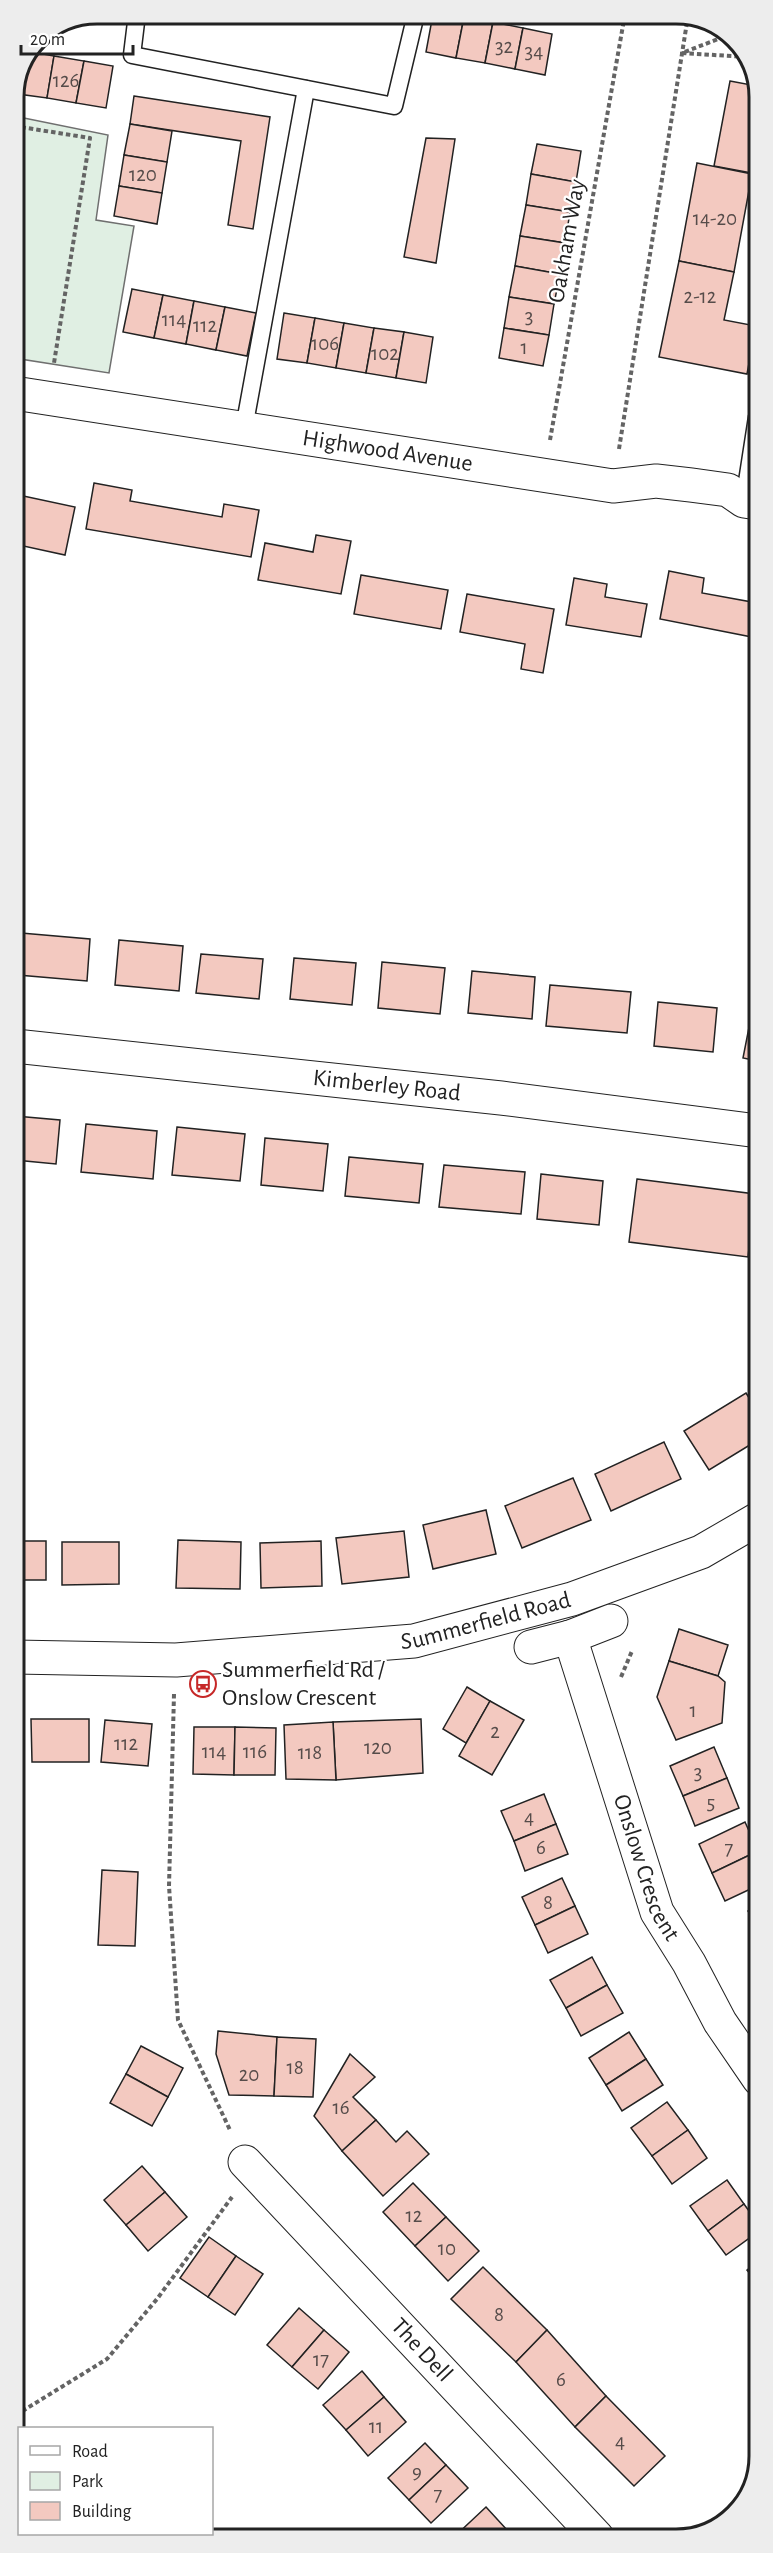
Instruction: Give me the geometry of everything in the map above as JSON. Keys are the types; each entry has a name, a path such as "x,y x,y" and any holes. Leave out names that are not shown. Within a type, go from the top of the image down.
{"street":[{"name":"Highwood Avenue","path":"24,394 613,486 656,481 728,490 749,501"},
{"name":"Kimberley Road","path":"24,1047 501,1098 749,1130"},
{"name":"Summerfield Road","path":"24,1657 176,1660 414,1641 572,1599 701,1552 749,1525"},
{"path":"531,1647 570,1637 610,1621"},
{"name":"Onslow Crescent","path":"570,1637 657,1912 689,1963 720,2022 749,2064"},
{"name":"The Dell","path":"249,2166 589,2529"}],"lane":[{"path":"136,24 132,55 394,106 414,24"},
{"path":"244,428 306,89"}],"path":[{"name":"Oakham Way","path":"544,474 623,24"},
{"path":"613,486 687,25"},
{"path":"682,53 720,38"},
{"path":"682,53 737,56"},
{"path":"24,128 90,138 48,398"},
{"path":"24,2410 107,2359 157,2300 249,2166 178,2020 169,1886 176,1660"}],"green space":[{"path":"24,118 108,135 96,220 134,226 109,373 24,360"}],"building":[{"path":"431,24 463,24 456,58 426,52"},
{"path":"463,24 493,24 485,63 456,58"},
{"path":"493,24 523,28 515,69 485,63"},
{"path":"523,28 552,34 545,75 515,69"},
{"path":"38,53 54,56 47,98 24,95 25,82"},
{"path":"54,56 84,61 76,103 47,98"},
{"path":"84,61 113,66 106,108 76,103"},
{"path":"730,81 748,84 749,173 714,166"},
{"path":"134,96 270,117 253,229 228,225 241,141 130,124"},
{"path":"130,124 172,131 167,162 124,155"},
{"path":"426,138 455,139 436,263 404,257"},
{"path":"537,144 581,151 576,182 531,174"},
{"path":"124,155 167,162 162,193 119,186"},
{"path":"697,163 749,173 749,190 734,272 679,261"},
{"path":"531,174 576,182 570,212 526,205"},
{"path":"119,186 162,193 157,224 114,216"},
{"path":"526,205 570,212 565,243 520,236"},
{"path":"520,236 565,243 560,274 515,266"},
{"path":"679,261 734,272 724,320 749,325 747,374 659,357"},
{"path":"515,266 560,274 554,304 509,297"},
{"path":"132,289 163,295 154,338 123,332"},
{"path":"163,295 194,301 186,344 154,338"},
{"path":"509,297 554,304 549,335 504,328"},
{"path":"194,301 225,307 216,350 186,344"},
{"path":"225,307 256,313 247,356 216,350"},
{"path":"284,313 315,318 307,363 277,359"},
{"path":"315,318 344,323 336,368 307,363"},
{"path":"344,323 374,328 366,373 336,368"},
{"path":"374,328 404,332 396,378 366,373"},
{"path":"504,328 549,335 543,366 499,358"},
{"path":"404,332 433,337 426,383 396,378"},
{"path":"94,483 132,490 130,501 222,517 224,504 259,510 251,557 86,529"},
{"path":"24,496 75,507 65,555 24,546"},
{"path":"316,535 351,541 341,594 258,580 265,543 313,552"},
{"path":"669,571 704,578 702,593 749,602 749,636 660,619"},
{"path":"361,575 448,590 441,629 354,614"},
{"path":"574,578 607,584 605,597 647,604 641,637 566,625"},
{"path":"467,594 554,609 543,673 521,669 525,644 460,632"},
{"path":"24,933 90,939 87,981 24,976"},
{"path":"119,940 183,946 179,991 115,985"},
{"path":"201,954 263,959 259,999 196,993"},
{"path":"294,958 356,963 352,1005 290,999"},
{"path":"382,962 445,968 440,1014 378,1008"},
{"path":"472,971 535,977 532,1019 468,1013"},
{"path":"550,985 631,992 627,1033 546,1026"},
{"path":"658,1002 717,1008 713,1052 654,1046"},
{"path":"749,1027 749,1059 743,1058"},
{"path":"24,1117 60,1120 56,1164 24,1161"},
{"path":"86,1124 157,1131 153,1179 81,1172"},
{"path":"177,1127 245,1134 240,1181 172,1175"},
{"path":"265,1138 328,1144 323,1191 261,1185"},
{"path":"349,1157 423,1164 419,1203 345,1196"},
{"path":"444,1165 525,1172 521,1214 439,1207"},
{"path":"541,1174 603,1181 599,1225 537,1219"},
{"path":"637,1179 749,1193 748,1257 629,1242"},
{"path":"746,1393 749,1398 749,1446 709,1470 684,1431"},
{"path":"664,1442 681,1479 611,1511 595,1474"},
{"path":"573,1478 591,1520 522,1548 505,1506"},
{"path":"486,1510 496,1554 433,1569 423,1525"},
{"path":"404,1531 409,1577 342,1584 336,1538"},
{"path":"178,1540 241,1542 240,1589 176,1588"},
{"path":"24,1541 46,1541 46,1580 24,1580"},
{"path":"321,1541 322,1586 261,1588 260,1543"},
{"path":"62,1542 119,1542 119,1584 62,1585"},
{"path":"679,1629 728,1645 718,1676 669,1661"},
{"path":"669,1661 718,1676 725,1682 722,1723 676,1740 657,1697"},
{"path":"467,1687 490,1701 466,1743 443,1729"},
{"path":"490,1701 524,1720 492,1775 459,1756"},
{"path":"31,1719 89,1719 89,1762 32,1762"},
{"path":"421,1719 423,1773 336,1780 333,1722"},
{"path":"105,1720 152,1724 148,1766 101,1762"},
{"path":"333,1722 336,1780 286,1779 284,1725"},
{"path":"194,1727 235,1727 234,1775 193,1774"},
{"path":"235,1727 276,1728 275,1775 234,1775"},
{"path":"714,1747 727,1778 683,1796 670,1766"},
{"path":"727,1778 739,1808 695,1826 683,1796"},
{"path":"544,1794 556,1824 514,1841 501,1811"},
{"path":"745,1822 749,1831 749,1855 712,1873 699,1844"},
{"path":"556,1824 568,1854 525,1871 514,1841"},
{"path":"749,1855 749,1890 725,1901 712,1873"},
{"path":"102,1870 138,1872 135,1946 98,1945"},
{"path":"562,1878 575,1906 535,1925 522,1897"},
{"path":"575,1906 588,1934 548,1953 535,1925"},
{"path":"592,1957 607,1985 566,2008 550,1980"},
{"path":"607,1985 623,2013 581,2036 566,2008"},
{"path":"218,2031 277,2037 274,2096 229,2095 216,2054"},
{"path":"629,2032 646,2059 606,2085 589,2058"},
{"path":"277,2037 316,2039 313,2097 274,2096"},
{"path":"141,2046 183,2068 168,2097 126,2074"},
{"path":"350,2054 375,2077 353,2097 376,2120 342,2151 314,2116"},
{"path":"646,2059 663,2085 622,2111 606,2085"},
{"path":"126,2074 168,2097 152,2126 110,2103"},
{"path":"667,2102 688,2130 652,2156 631,2128"},
{"path":"376,2120 396,2142 407,2131 429,2154 383,2196 342,2151"},
{"path":"688,2130 707,2158 672,2184 652,2156"},
{"path":"142,2166 165,2192 126,2225 104,2200"},
{"path":"727,2180 744,2204 708,2231 690,2206"},
{"path":"413,2183 446,2217 415,2246 383,2212"},
{"path":"165,2192 187,2217 148,2251 126,2225"},
{"path":"744,2204 749,2211 749,2238 726,2255 708,2231"},
{"path":"446,2217 479,2251 448,2281 415,2246"},
{"path":"209,2237 236,2256 208,2297 180,2278"},
{"path":"236,2256 263,2274 235,2315 208,2297"},
{"path":"483,2267 547,2330 516,2362 451,2299"},
{"path":"299,2308 324,2330 292,2367 267,2345"},
{"path":"324,2330 349,2352 318,2389 292,2367"},
{"path":"547,2330 606,2396 575,2427 516,2362"},
{"path":"362,2371 384,2397 346,2430 323,2405"},
{"path":"606,2396 665,2456 634,2486 575,2427"},
{"path":"384,2397 406,2422 368,2456 346,2430"},
{"path":"425,2443 446,2465 409,2500 388,2478"},
{"path":"446,2465 468,2488 431,2523 409,2500"},
{"path":"486,2507 506,2529 463,2529"}],"place":[{"name":"Summerfield Rd / Onslow Crescent","path":"203,1684"}]}
